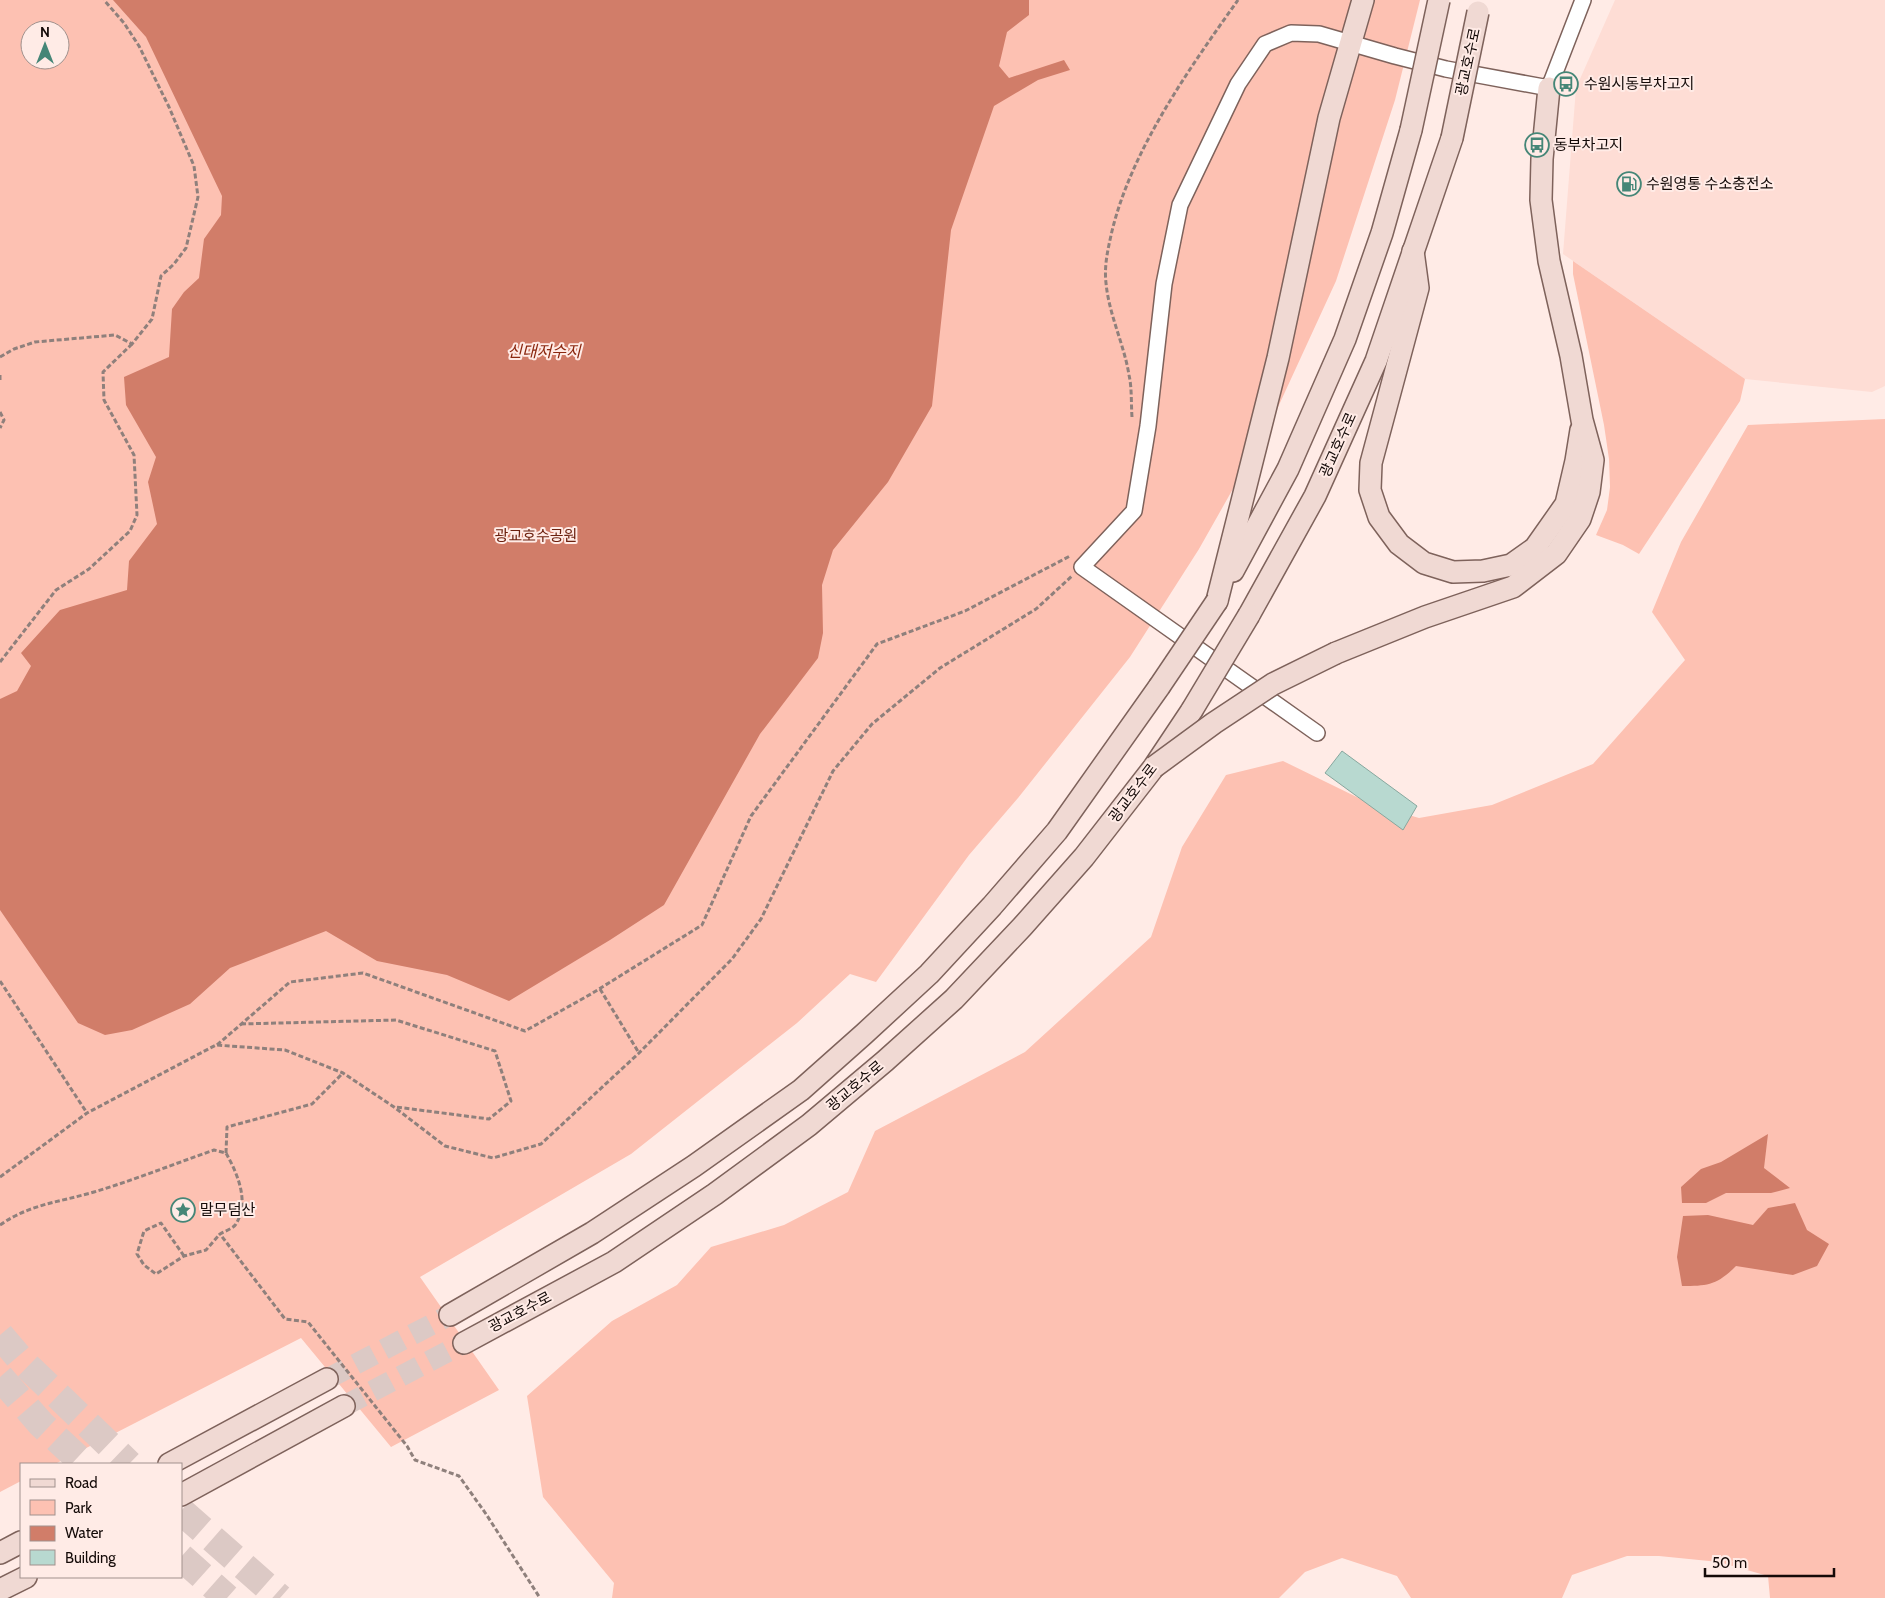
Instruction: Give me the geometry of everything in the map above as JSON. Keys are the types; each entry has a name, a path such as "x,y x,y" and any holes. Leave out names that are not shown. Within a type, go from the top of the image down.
{"main road":[{"path":"1217,601 1278,358 1329,118 1363,0"},
{"name":"광교호수로","path":"450,1315 592,1233 686,1171 801,1090 929,974 992,906 1057,831 1217,601 1288,469 1345,339 1382,233 1411,130 1439,0"},
{"name":"광교호수로","path":"464,1343 614,1262 715,1194 808,1125 878,1068 954,1000 1022,928 1084,857 1154,767 1192,710 1249,615 1315,496 1376,360 1452,138 1479,6"},
{"path":"1154,767 1214,723 1273,684 1336,652 1425,617 1513,587 1556,554 1580,519 1588,492 1593,460 1582,420 1571,356 1549,261 1541,200 1542,159 1549,88"},
{"path":"1413,251 1418,288 1371,462 1370,490 1379,517 1399,544 1424,562 1453,572 1483,571 1511,565 1535,548 1566,504 1576,461 1582,420"},
{"path":"171,1463 326,1379"},
{"path":"182,1495 344,1406"},
{"path":"0,1553 20,1543"},
{"path":"0,1590 24,1578"}],"street":[{"path":"1317,733 1082,567 1134,511 1148,426 1164,284 1180,205 1238,84 1265,44 1292,33 1319,34 1446,69 1549,88 1583,0"}],"path":[{"path":"0,662 56,590 89,569 130,531 137,515 134,455 104,400 103,372 132,344 152,319 160,276 174,264 186,248 198,197 194,166 169,107 139,46 124,23 104,0"},
{"path":"1132,423 1129,375 1109,304 1106,283 1105,261 1119,204 1146,143 1202,51 1238,0"},
{"path":"0,357 14,349 35,342 115,335 132,344"},
{"path":"0,375 0,381"},
{"path":"0,412 4,420 0,428"},
{"path":"0,1177 86,1114 216,1045 290,982 363,973 525,1031 600,989 702,925 750,816 877,644 965,610 1076,552"},
{"path":"216,1045 285,1050 343,1073 394,1107 445,1146 493,1158 541,1144 639,1053 732,959 761,919 832,771 872,724 940,668 1036,608 1082,567"},
{"path":"0,981 86,1114"},
{"path":"600,989 639,1053"},
{"path":"241,1024 396,1020 495,1052 511,1102 489,1120 394,1107"},
{"path":"184,1256 161,1223 144,1231 137,1254 144,1265 156,1274 184,1256 206,1250 220,1234 236,1225 242,1196 236,1170 226,1153 227,1128 312,1104 343,1073"},
{"path":"0,1225 14,1215 41,1204 93,1192 214,1150 226,1153"},
{"path":"220,1234 285,1319 308,1322 407,1446 415,1460 459,1476 540,1598"}],"shaded area":[{"path":"1615,0 1885,0 1885,386 1872,392 1745,379 1563,254 1576,88"}],"green space":[{"name":"광교호수공원","path":"0,0 1420,0 1395,100 1336,281 1273,418 1199,549 1130,657 1018,798 969,855 876,982 850,974 797,1023 631,1154 420,1277 499,1390 391,1447 301,1338 57,1463 20,1463 20,1482 0,1492"},
{"path":"1573,261 1745,379 1740,401 1639,554 1623,545 1596,535 1607,510 1610,487 1609,459 1604,425 1573,274"},
{"path":"1885,419 1885,1598 1770,1598 1768,1576 1719,1562 1659,1556 1627,1556 1572,1575 1562,1598 1411,1598 1397,1576 1342,1558 1305,1572 1279,1598 612,1598 614,1583 543,1497 527,1396 612,1321 677,1285 711,1247 784,1225 848,1192 875,1131 1025,1052 1151,937 1182,847 1226,775 1283,761 1371,804 1419,818 1492,805 1593,764 1685,660 1652,612 1681,542 1748,425"}],"water":[{"name":"신대저수지","path":"113,0 1029,0 1029,15 1007,32 999,66 1009,78 1064,60 1070,70 1038,80 994,106 951,230 932,406 888,482 833,550 822,585 823,633 818,658 760,734 664,905 509,1001 447,975 377,961 326,931 230,968 190,1004 132,1030 105,1035 78,1023 0,910 0,699 17,691 31,666 21,653 60,610 127,590 129,561 157,524 148,482 156,457 126,405 124,377 169,357 172,309 184,292 199,278 204,239 221,215 222,196 146,37"},
{"path":"1768,1134 1764,1168 1790,1188 1771,1193 1726,1193 1706,1203 1682,1203 1681,1187 1701,1169 1721,1162"},
{"path":"1795,1203 1807,1230 1829,1244 1817,1266 1793,1275 1736,1266 1712,1283 1699,1286 1682,1286 1677,1257 1683,1216 1708,1215 1753,1225 1768,1208"}],"building":[{"path":"1342,751 1417,806 1403,830 1325,773"}],"tunnel":[{"path":"327,1379 450,1315"},
{"path":"0,1335 22,1361 128,1463"},
{"path":"344,1406 464,1343"},
{"path":"0,1377 41,1424 83,1463"},
{"path":"182,1512 280,1598"},
{"path":"182,1558 227,1598"}],"place":[{"name":"수원시동부차고지","path":"1566,84"},
{"name":"동부차고지","path":"1537,145"},
{"name":"수원영통 수소충전소","path":"1629,184"},
{"name":"말무덤산","path":"183,1210"}]}
